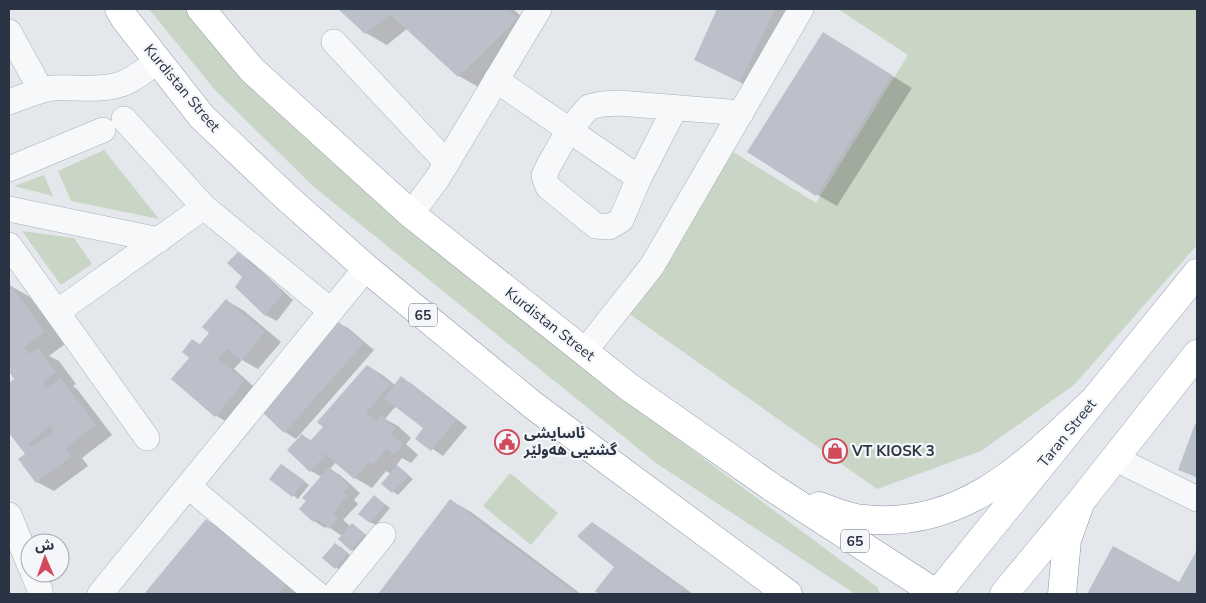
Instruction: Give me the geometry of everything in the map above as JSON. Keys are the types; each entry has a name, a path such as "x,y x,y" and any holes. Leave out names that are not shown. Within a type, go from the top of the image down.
{"main road":[{"name":"Kurdistan Street","path":"119,9 202,117 285,196 366,268 534,406 779,589"},
{"name":"Kurdistan Street","path":"201,9 252,70 410,214 629,387 773,488 937,594"},
{"name":"Taran Street","path":"937,594 1197,273"},
{"path":"1004,594 1197,356"},
{"path":"773,488 819,506 861,519 899,521 936,513 969,501 999,483 1036,455 1092,402"},
{"path":"1062,594 1067,540 1081,501"}],"street":[{"path":"410,214 437,179 539,9"},
{"path":"584,352 652,266 801,9"},
{"path":"9,32 41,90"},
{"path":"334,42 447,163"},
{"path":"9,102 41,90 118,85 131,80 158,61"},
{"path":"496,80 639,178"},
{"path":"675,108 639,178 621,220 609,227 596,226 548,187 544,176 549,165 568,130 589,107 619,103 741,113"},
{"path":"9,169 113,124 204,207 331,311"},
{"path":"57,312 204,207"},
{"path":"9,209 158,240"},
{"path":"9,244 147,438"},
{"path":"100,594 366,268"},
{"path":"1114,458 1197,499"},
{"path":"188,486 317,594"},
{"path":"9,515 20,542"},
{"path":"335,594 383,535"}],"green space":[{"path":"149,9 190,9 240,69 332,162 672,435 877,587 880,594 855,594 656,463 314,187 215,90"},
{"path":"838,9 1197,9 1197,245 1074,385 981,451 877,489 614,303 733,152 816,203 908,55"},
{"path":"104,150 159,219 71,201 58,171"},
{"path":"44,175 53,196 14,186"},
{"path":"22,231 74,238 92,264 61,285"},
{"path":"510,473 558,513 531,545 483,506"}],"building":[{"path":"338,9 507,9 518,18 458,77 390,14 365,34"},
{"path":"717,9 775,9 740,82 694,60"},
{"path":"823,32 892,75 816,196 747,152"},
{"path":"238,252 283,293 265,316 235,287 242,277 227,263"},
{"path":"9,283 45,332 24,347 29,354 38,348 56,372 42,382 47,388 61,378 96,425 66,448 72,456 36,483 18,459 25,454 9,433 9,383 14,379 9,371 12,369 9,364","holes":["50,426 54,431 32,447 29,443"]},
{"path":"226,299 265,332 241,361 227,349 218,359 245,381 215,417 171,379 189,358 182,352 192,339 199,345 209,333 202,327"},
{"path":"336,320 364,343 284,433 260,410"},
{"path":"367,365 390,384 366,413 376,421 381,415 396,428 391,434 403,444 394,455 387,448 373,465 369,462 354,479 318,448 325,456 310,472 287,450 302,434 310,441 323,427 317,422"},
{"path":"401,376 456,420 431,451 415,439 423,428 384,398"},
{"path":"1195,424 1197,425 1197,477 1178,470"},
{"path":"281,464 305,481 292,497 269,479"},
{"path":"397,465 409,475 392,493 381,484"},
{"path":"329,467 350,486 343,493 347,496 333,513 338,518 329,529 316,518 313,522 299,509 306,501 302,498"},
{"path":"374,495 386,505 370,523 358,514"},
{"path":"450,499 526,556 578,594 378,594"},
{"path":"206,519 286,584 278,594 144,594"},
{"path":"592,522 684,589 680,594 599,594 595,591 614,567 577,536"},
{"path":"352,523 365,534 351,551 338,539"},
{"path":"335,543 348,553 335,569 322,558"},
{"path":"1113,546 1179,582 1197,550 1197,594 1087,594"}],"place":[{"name":"ئاسایشی گشتیی هەولێر","path":"507,442"},
{"name":"VT KIOSK 3","path":"835,451"}]}
